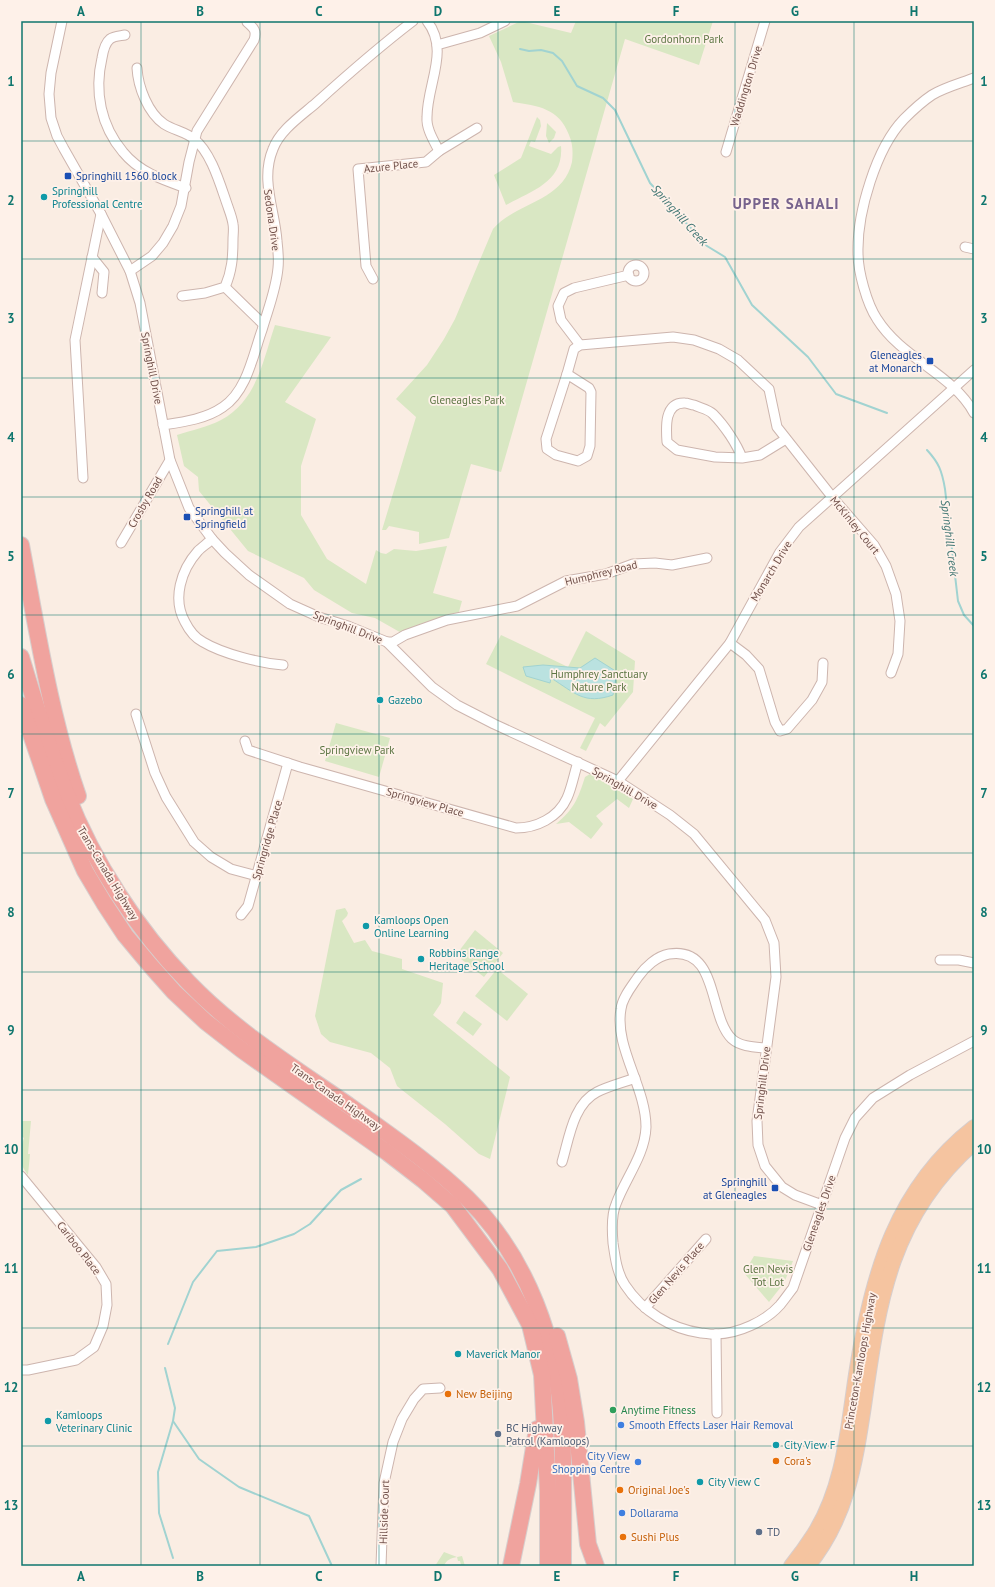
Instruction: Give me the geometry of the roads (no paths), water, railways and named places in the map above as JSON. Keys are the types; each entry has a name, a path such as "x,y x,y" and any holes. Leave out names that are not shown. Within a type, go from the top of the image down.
{"highway":[{"path":"21,545 39,643 55,716 76,790 101,864"},
{"name":"Trans-Canada Highway","path":"21,657 67,795 82,831 139,925 189,983 253,1038 398,1141 467,1198 494,1228 515,1260 531,1289 546,1332 557,1381 562,1424 563,1566"},
{"name":"Trans-Canada Highway","path":"21,705 53,800 85,871 104,904 126,934 174,992 206,1022 242,1050 424,1180 453,1206 500,1269 530,1325 542,1375 548,1491 548,1566"},
{"path":"531,1289 556,1334 569,1379 576,1422 588,1544 596,1566"},
{"path":"510,1566 535,1447 542,1375"}],"main road":[{"name":"Princeton-Kamloops Highway","path":"799,1562 825,1515 840,1472 865,1320 877,1274 888,1242 902,1211 919,1184 950,1148 974,1126"},
{"name":"Princeton-Kamloops Highway","path":"799,1562 826,1542 837,1521 852,1476 876,1326 887,1280 898,1247 930,1190 956,1158 974,1143"},
{"path":"786,1566 799,1562"}],"street":[{"name":"Springhill Drive","path":"62,21 51,73 49,94 51,118 57,136 101,214 130,271 140,303 170,460 189,508 212,539 225,553 249,574 290,604 319,617 348,626 387,642 432,687 457,705 494,724 618,781 670,815 694,834 765,920 774,943 776,977 757,1121 758,1146 765,1166 782,1187 822,1205"},
{"name":"Sedona Drive","path":"163,425 206,415 224,407 237,393 247,375 274,291 278,268 278,241 267,182 268,164 273,148 285,130 372,53 413,21"},
{"path":"427,21 432,28 437,45 438,62 429,97 426,118 431,135 439,151"},
{"path":"437,45 480,33 505,21"},
{"name":"Waddington Drive","path":"726,152 765,21"},
{"path":"130,271 152,256 163,243 173,226 186,188 194,139 254,40 256,32 248,22"},
{"path":"125,35 113,37 108,40 100,66 98,84 99,100 102,115 107,128 124,153 134,164 154,176 186,188"},
{"path":"137,68 138,77 144,94 157,119 194,139 209,158 219,181 233,224 233,262 231,274 225,287 205,293 182,296"},
{"path":"974,78 932,95 904,119 884,145 870,182 861,220 858,254 864,289 877,319 898,345 955,388 974,413"},
{"name":"Azure Place","path":"373,279 366,266 358,169 426,162 439,151 477,128"},
{"path":"83,478 75,340 101,214"},
{"path":"92,257 104,272 102,293"},
{"path":"567,374 589,388 591,392 590,446 587,456 578,461 556,455 547,449 546,440 574,349 580,345 561,320 558,306 564,293 574,288 628,275"},
{"path":"225,287 264,324"},
{"name":"McKinley Court","path":"580,345 673,337 694,340 719,349 738,360 769,389 777,427 833,498 874,545 886,566 896,594 900,621 898,654 891,673"},
{"name":"Monarch Drive","path":"618,781 730,643 780,552 799,527 974,370"},
{"path":"742,458 738,447 713,414 705,409 685,402 672,408 667,420 667,442 677,450 715,458 742,458 760,455 786,439"},
{"name":"Crosby Road","path":"121,543 170,460"},
{"path":"212,539 198,552 185,572 178,592 180,614 189,631 202,642 215,648 267,663 283,664"},
{"name":"Humphrey Road","path":"387,642 393,642 405,635 447,620 517,606 566,580 606,574 633,564 655,563 672,565 707,558"},
{"path":"730,643 746,655 759,669 780,731 787,729 812,700 822,682 823,663"},
{"path":"136,714 155,773 166,797 194,842 211,857 231,869 257,876"},
{"name":"Springview Place","path":"245,741 248,750 288,763 516,828 528,828 538,825 550,818 562,807 567,799 578,762"},
{"name":"Springridge Place","path":"241,915 248,906 288,763"},
{"name":"Gleneagles Drive","path":"766,1048 740,1044 732,1039 725,1029 709,979 701,966 691,957 680,954 670,954 656,960 646,968 631,987 621,1007 620,1030 643,1102 646,1128 641,1150 615,1206 612,1232 615,1261 624,1284 645,1308 667,1324 692,1332 716,1334 749,1326 771,1314 779,1306 793,1288 845,1138 856,1118 872,1098 910,1075 974,1041"},
{"path":"940,960 958,960 974,964"},
{"path":"562,1162 578,1110 584,1102 596,1093 635,1078"},
{"name":"Cariboo Place","path":"21,1176 96,1267 106,1284 107,1305 103,1326 94,1347 76,1360 28,1370 21,1370"},
{"name":"Glen Nevis Place","path":"645,1308 706,1239"},
{"path":"716,1334 717,1413"},
{"name":"Hillside Court","path":"381,1566 384,1483 393,1442 402,1419 414,1399 424,1390 440,1388"}],"water":[{"path":"595,658 617,672 613,695 594,699 580,696 551,678 550,683 526,676 523,667 543,665 580,668"}],"waterway":[{"name":"Springhill Creek","path":"520,49 529,51 541,50 553,53 562,61 577,86 603,98 615,110 650,183 707,246 725,257 752,305 808,357 836,394 887,413"},
{"name":"Springhill Creek","path":"927,450 937,463 944,483 958,601 964,615 974,626"},
{"path":"168,1344 193,1282 217,1251 256,1247 294,1234 310,1224 341,1190 361,1179"},
{"path":"165,1368 175,1408 173,1421 158,1472 159,1513 173,1558"},
{"path":"173,1421 199,1459 239,1487 309,1516 332,1566"}],"place":[{"name":"Springhill 1560 block","path":"68,176"},
{"name":"Springhill Professional Centre","path":"44,197"},
{"name":"Gleneagles at Monarch","path":"930,361"},
{"name":"Springhill at Springfield","path":"187,517"},
{"name":"Gazebo","path":"380,700"},
{"name":"Kamloops Open Online Learning","path":"366,926"},
{"name":"Robbins Range Heritage School","path":"421,959"},
{"name":"Springhill at Gleneagles","path":"775,1188"},
{"name":"Maverick Manor","path":"458,1354"},
{"name":"New Beijing","path":"448,1394"},
{"name":"Anytime Fitness","path":"613,1410"},
{"name":"Kamloops Veterinary Clinic","path":"48,1421"},
{"name":"Smooth Effects Laser Hair Removal","path":"621,1425"},
{"name":"BC Highway Patrol (Kamloops)","path":"498,1434"},
{"name":"City View F","path":"776,1445"},
{"name":"Cora's","path":"776,1461"},
{"name":"City View Shopping Centre","path":"638,1462"},
{"name":"City View C","path":"700,1482"},
{"name":"Original Joe's","path":"620,1490"},
{"name":"Dollarama","path":"622,1513"},
{"name":"TD","path":"759,1532"},
{"name":"Sushi Plus","path":"623,1537"}],"district":[{"name":"UPPER SAHALI","path":"786,203"}],"park label":[{"name":"Gordonhorn Park","path":"684,39"},
{"name":"Gleneagles Park","path":"467,400"},
{"name":"Humphrey Sanctuary Nature Park","path":"599,680"},
{"name":"Springview Park","path":"357,750"},
{"name":"Glen Nevis Tot Lot","path":"768,1275"}]}
